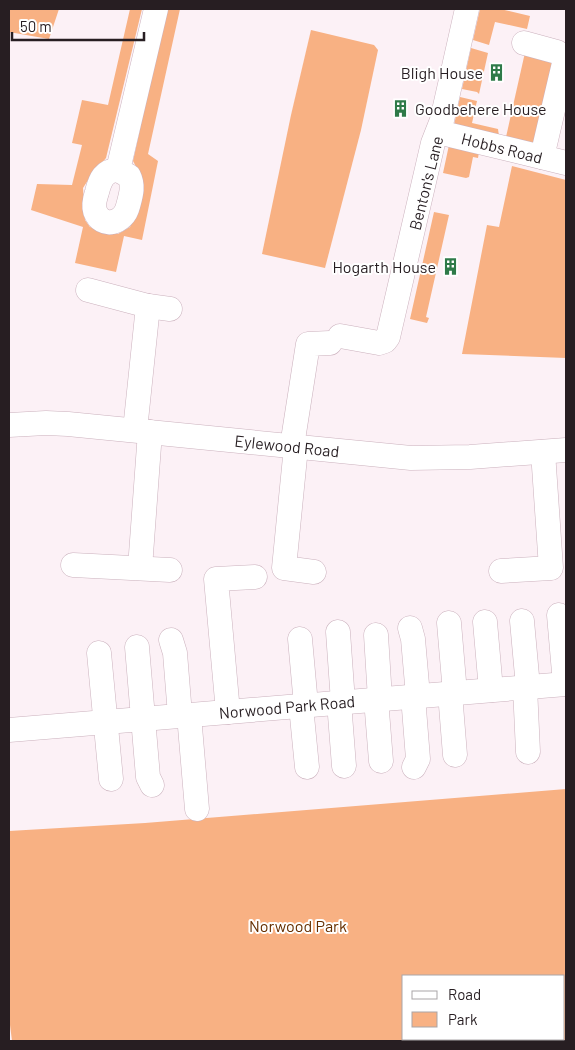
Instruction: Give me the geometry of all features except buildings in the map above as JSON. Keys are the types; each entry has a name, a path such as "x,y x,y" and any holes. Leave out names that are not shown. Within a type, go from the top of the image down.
{"street":[{"path":"118,170 156,9"},
{"name":"Benton's Lane","path":"294,447 308,344 335,339 385,341 392,327 433,143 442,120 468,9"},
{"path":"524,43 557,52 565,59 542,157"},
{"name":"Hobbs Road","path":"438,132 566,163"},
{"path":"88,290 159,308 142,431 140,568"},
{"name":"Eylewood Road","path":"9,425 46,422 425,459 566,450"},
{"path":"294,447 284,568 314,572"},
{"path":"501,571 550,568 542,452"},
{"path":"73,565 170,570"},
{"path":"228,712 216,579 255,577"},
{"path":"558,615 566,684"},
{"path":"522,621 528,752"},
{"path":"486,622 491,690"},
{"path":"449,623 455,755"},
{"path":"410,628 413,639 418,759 414,767"},
{"path":"338,632 344,766"},
{"path":"376,635 381,762"},
{"path":"300,639 307,767"},
{"path":"171,640 175,653 197,809"},
{"path":"137,647 148,777 152,784"},
{"path":"99,653 111,779"},
{"name":"Norwood Park Road","path":"9,730 566,684"}],"green space":[{"path":"9,9 59,9 49,39 9,32"},
{"path":"130,9 142,9 106,158 83,188 85,220 90,227 118,234 130,227 139,205 143,180 133,161 147,97 162,9 180,9 148,154 158,161 142,240 124,236 116,272 75,263 83,227 31,210 37,184 72,185 82,145 72,143 82,100 108,105"},
{"path":"480,9 500,9 530,16 527,29 495,22 489,45 473,40"},
{"path":"311,30 374,45 378,50 361,130 325,268 262,254"},
{"path":"471,48 488,53 479,94 462,89"},
{"path":"526,48 559,63 540,145 506,137"},
{"path":"460,97 477,101 472,123 498,129 499,136 454,125"},
{"path":"449,145 479,152 478,158 473,157 469,177 443,173"},
{"path":"512,166 566,180 566,358 462,354 487,225 499,227"},
{"path":"434,212 449,215 426,317 429,318 427,323 410,319"},
{"name":"Norwood Park","path":"566,789 566,1041 12,1041 9,1017 9,831 145,823"}],"place":[{"name":"Bligh House","path":"497,73"},
{"name":"Goodbehere House","path":"401,109"},
{"name":"Hogarth House","path":"450,267"}]}
